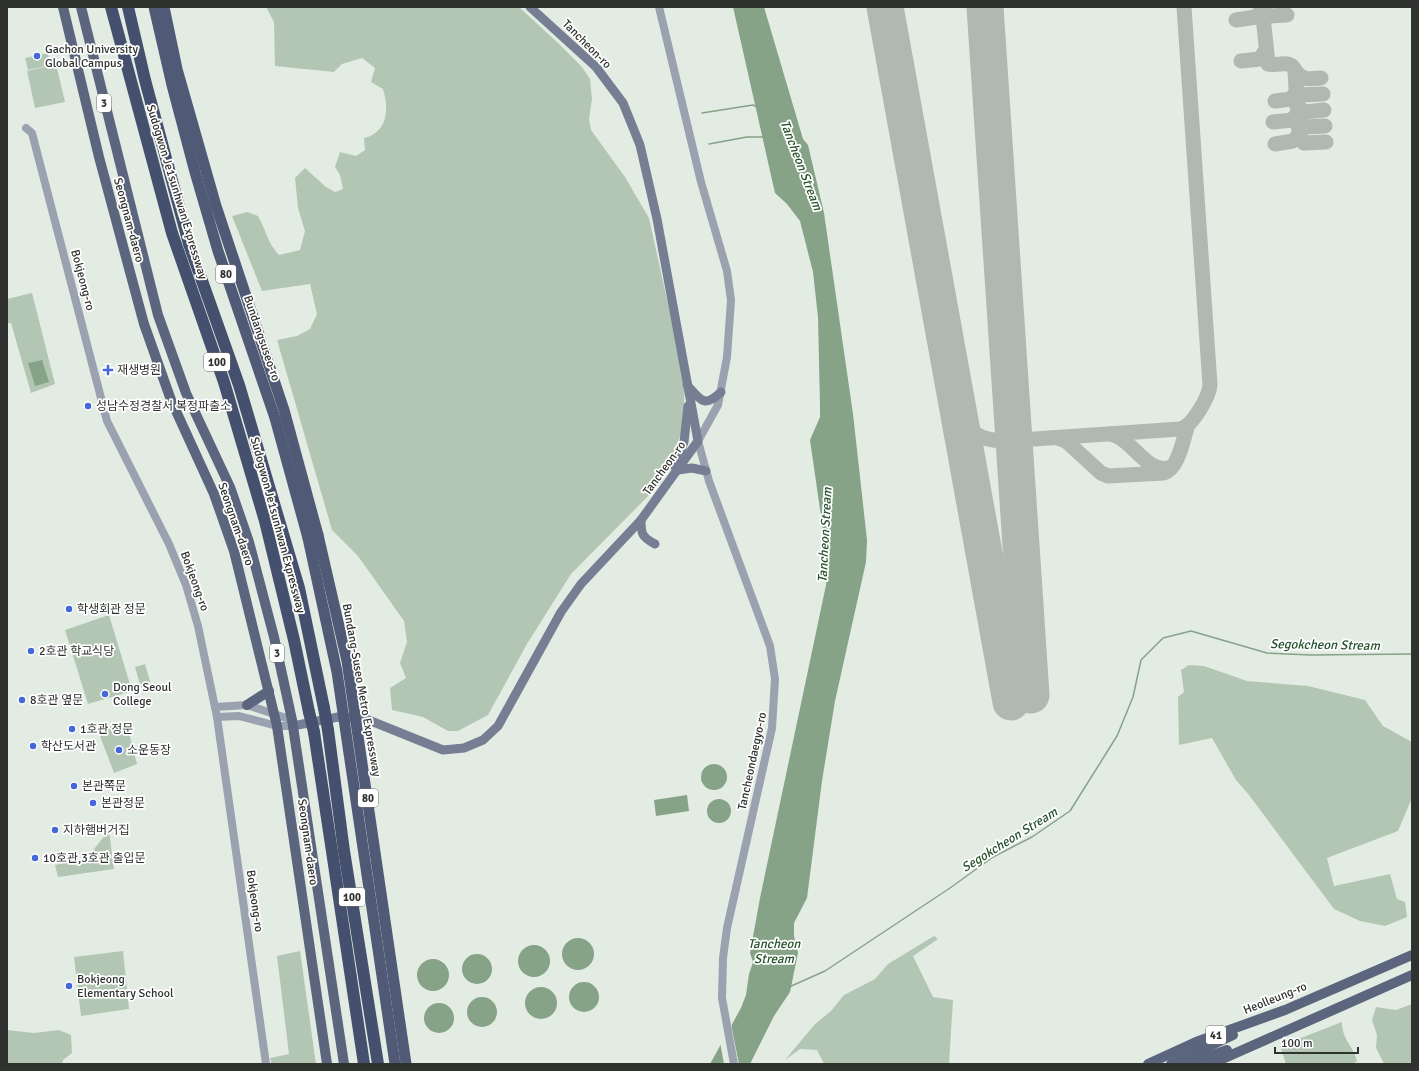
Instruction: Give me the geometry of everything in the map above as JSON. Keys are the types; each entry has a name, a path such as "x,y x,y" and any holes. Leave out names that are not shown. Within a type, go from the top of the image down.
{"highway":[{"name":"Sudogwon Je1sunhwan Expressway","path":"111,7 172,233 224,382 265,520 294,640 314,732 364,1064"},
{"name":"Sudogwon Je1sunhwan Expressway","path":"128,7 144,80 189,244 239,385 299,588 328,730 344,851 378,1064"},
{"name":"Bundangsuseo-ro","path":"154,7 172,85 218,251 275,418 313,536"},
{"name":"Bundangsuseo-ro","path":"164,7 177,69 216,206 284,410 313,536"},
{"name":"Bundang-Suseo Metro Expressway","path":"313,536 337,672 395,1064"},
{"name":"Bundang-Suseo Metro Expressway","path":"313,536 347,661 406,1064"}],"main road":[{"name":"Seongnam-daero","path":"62,7 102,170 144,324 171,400 214,494 234,551 277,726 327,1064"},
{"name":"Seongnam-daero","path":"82,7 113,140 158,315 173,362 186,393 230,486 249,542 274,637 294,723 344,1064"},
{"name":"Tancheon-ro","path":"294,723 338,717 366,719 443,750 464,748 483,740 498,726 561,612 581,584 641,520 698,441 689,401 656,219 640,146 623,103 596,67 530,7"},
{"path":"96,144 113,140"},
{"path":"102,170 120,165"},
{"path":"687,385 702,401 707,402 714,399 721,392"},
{"path":"666,486 684,442 689,401"},
{"path":"678,470 692,468 706,472"},
{"path":"641,520 641,533 644,538 655,544"},
{"path":"247,705 268,690"},
{"name":"Heolleung-ro","path":"1148,1064 1196,1042 1285,1010 1412,955"},
{"name":"41","path":"1210,1064 1412,975"},
{"path":"1171,1064 1285,1010"},
{"path":"1188,1064 1299,1024"}],"street":[{"path":"658,7 699,175 729,283 731,315 721,392 718,405 698,441"},
{"name":"Bokjeong-ro","path":"26,128 32,133 107,421 169,544 186,585 198,626 217,717 266,1064"},
{"name":"Tancheondaegyo-ro","path":"698,441 709,481 770,646 775,679 772,728 727,928 723,958 722,998 734,1064"},
{"path":"215,706 247,705 274,713 294,723"},
{"path":"217,717 244,717 277,726 294,723"}],"shaded area":[{"path":"266,7 519,7 582,67 590,79 592,99 589,119 591,130 625,177 649,218 685,381 683,429 661,483 571,574 527,644 488,715 458,731 448,731 423,717 392,710 390,688 406,678 400,663 407,642 404,621 358,556 332,530 277,340 297,336 310,329 317,314 310,284 262,291 232,216 247,212 258,216 270,242 279,255 300,250 305,231 298,208 295,178 305,168 326,187 335,192 343,189 340,175 335,167 340,152 356,156 365,150 364,138 378,131 385,119 386,112 383,89 371,82 375,68 362,58 342,64 334,72 275,66 274,22"},
{"path":"48,53 50,65 28,70 25,58"},
{"path":"56,64 65,102 35,108 27,71"},
{"path":"32,293 55,384 31,393 11,323 7,323 7,299"},
{"path":"109,615 132,691 88,704 65,630"},
{"path":"145,664 151,685 141,688 135,667"},
{"path":"1189,665 1204,666 1247,681 1308,686 1365,700 1383,726 1412,742 1412,798 1398,831 1327,858 1334,886 1390,874 1397,899 1405,902 1407,917 1385,926 1360,921 1334,909 1249,795 1236,780 1212,738 1179,745 1178,697 1184,692 1181,670"},
{"name":"소운동장","path":"126,721 137,764 114,773 100,736 100,730"},
{"path":"109,830 114,869 58,877 55,865 87,858"},
{"path":"934,936 938,939 913,956 933,997 953,1000 949,1064 824,1064 817,1050 800,1049 785,1060 815,1024 831,1011 844,995 875,979 888,964"},
{"path":"123,951 129,1009 81,1016 74,957"},
{"path":"300,951 316,1064 272,1064 270,1058 289,1054 277,956"},
{"path":"1412,1004 1412,1064 1384,1064 1376,1048 1377,1035 1372,1020 1376,1007 1396,1010"},
{"path":"1342,1022 1342,1028 1357,1061 1353,1064 1286,1064 1280,1046"},
{"path":"7,1030 34,1033 59,1030 71,1035 72,1053 63,1060 62,1064 7,1064"}],"water":[{"name":"Tancheon Stream","path":"733,7 764,7 803,139 808,145 824,213 853,414 867,540 866,562 835,701 822,781 807,898 794,923 794,936 798,953 790,992 774,1016 750,1064 710,1064 741,1008 746,995 749,974 753,962 750,953 760,898 826,585 827,573 822,523 810,440 820,417 818,317 813,272 800,221 787,204 775,193"},
{"path":"42,360 49,382 35,386 28,363"},
{"path":"714,764 723,768 727,777 723,786 714,790 705,786 701,777 705,768"},
{"path":"687,795 689,811 656,816 654,800"},
{"path":"719,799 728,802 731,811 728,820 719,823 710,820 707,811 710,802"},
{"path":"578,938 584,939 591,945 594,954 593,960 587,967 578,970 572,969 565,963 562,954 563,948 569,941"},
{"path":"534,945 540,946 547,952 550,961 549,967 543,974 534,977 528,976 521,970 518,961 519,955 525,948"},
{"path":"477,954 488,958 492,969 488,980 477,984 466,980 462,969 466,958"},
{"path":"433,959 442,962 446,966 449,975 446,984 442,988 433,991 424,988 420,984 417,975 420,966 424,962"},
{"path":"584,982 595,986 599,997 595,1008 584,1012 573,1008 569,997 573,986"},
{"path":"541,987 550,990 554,994 557,1003 554,1012 550,1016 541,1019 532,1016 528,1012 525,1003 528,994 532,990"},
{"path":"482,997 493,1001 497,1012 493,1023 482,1027 471,1023 467,1012 471,1001"},
{"path":"439,1003 450,1007 454,1018 450,1029 439,1033 428,1029 424,1018 428,1007"}],"pier":[{"path":"731,1021 739,1064 724,1064 720,1042"}],"waterway":[{"path":"702,113 753,105 757,107"},
{"path":"709,144 747,137 764,137"},
{"name":"Segokcheon Stream","path":"789,987 825,971 950,888 993,857 1032,837 1070,811 1117,736 1133,697 1141,660 1163,638 1191,631 1267,653 1311,655 1412,654"}],"taxiway":[{"path":"958,408 970,429 975,433 987,439 1004,441 1180,429 1190,423 1207,397 1210,385 1184,7"},
{"path":"1262,7 1268,64 1287,64 1293,67 1295,71 1299,135 1293,141 1275,144"},
{"path":"1236,20 1256,17 1262,10 1269,16 1287,15"},
{"path":"1241,61 1260,59 1265,51"},
{"path":"1295,70 1303,78 1321,78"},
{"path":"1296,86 1300,95 1323,94"},
{"path":"1275,101 1291,99 1296,92"},
{"path":"1297,106 1305,112 1324,110"},
{"path":"1273,122 1292,120 1298,113"},
{"path":"1298,122 1305,127 1325,126"},
{"path":"1299,135 1304,143 1326,142"},
{"path":"1057,438 1066,441 1101,473 1108,476 1164,473 1169,470 1177,459 1188,425"},
{"path":"1110,434 1125,441 1153,465 1160,468 1168,468"}],"runway":[{"path":"885,7 1011,702"},
{"path":"985,7 1031,695"}],"place":[{"name":"Gachon University Global Campus","path":"37,56"},
{"name":"재생병원","path":"108,370"},
{"name":"성남수정경찰서 복정파출소","path":"88,406"},
{"name":"학생회관 정문","path":"69,609"},
{"name":"2호관 학교식당","path":"31,651"},
{"name":"Dong Seoul College","path":"105,694"},
{"name":"8호관 옆문","path":"22,700"},
{"name":"1호관 정문","path":"72,729"},
{"name":"학산도서관","path":"33,746"},
{"name":"소운동장","path":"119,750"},
{"name":"본관쪽문","path":"74,786"},
{"name":"본관정문","path":"93,803"},
{"name":"지하햄버거집","path":"55,830"},
{"name":"10호관,3호관 출입문","path":"35,858"},
{"name":"Bokjeong Elementary School","path":"69,986"}]}
